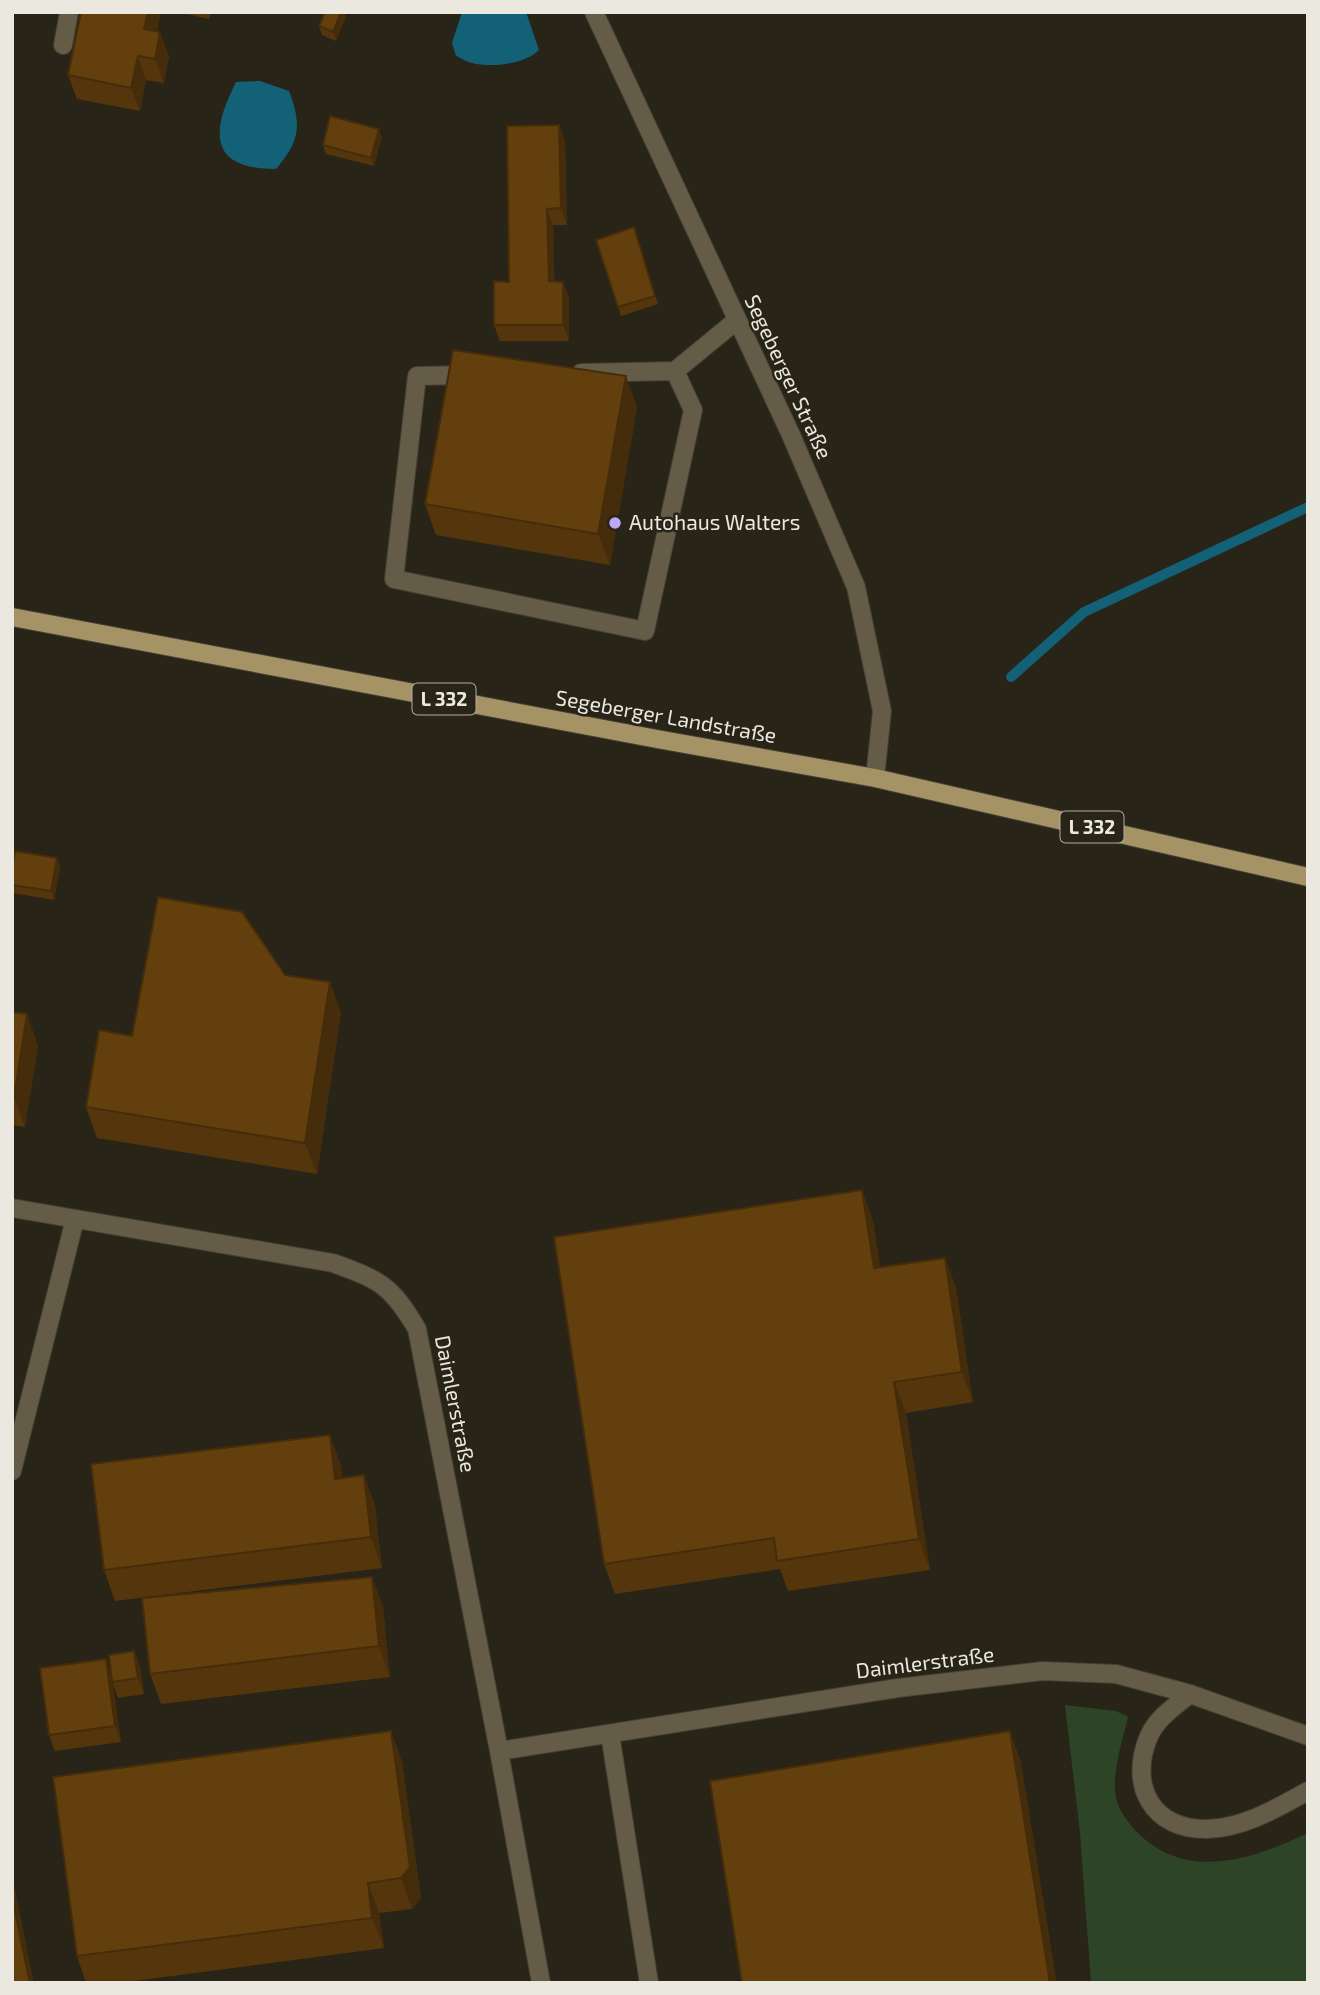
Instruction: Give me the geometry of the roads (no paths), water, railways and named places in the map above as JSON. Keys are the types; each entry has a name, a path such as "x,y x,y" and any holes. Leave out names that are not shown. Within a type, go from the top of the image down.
{"main road":[{"name":"Segeberger Landstraße","path":"12,617 875,778 1308,877"}],"street":[{"path":"63,45 69,12"},
{"name":"Segeberger Straße","path":"594,12 791,435 856,587 882,710 875,778"},
{"path":"567,373 675,372 737,320"},
{"path":"485,374 417,376 394,579 645,631 693,411 675,372"},
{"name":"Daimlerstraße","path":"12,1208 333,1263 373,1278 401,1301 417,1329 541,1983"},
{"path":"12,1471 75,1219"},
{"name":"Daimlerstraße","path":"499,1751 898,1688 1042,1671 1116,1674 1190,1694 1308,1736"},
{"path":"1190,1694 1165,1713 1150,1734 1142,1758 1142,1783 1150,1805 1163,1819 1188,1827 1218,1827 1259,1817 1308,1791"},
{"path":"610,1734 649,1983"}],"water":[{"path":"462,12 526,12 539,50 526,59 498,65 472,63 456,56 452,43"},
{"path":"260,81 289,91 296,114 294,141 276,169 238,162 227,154 221,144 222,116 236,82"}],"waterway":[{"path":"1011,677 1084,612 1308,507"}],"place":[{"name":"Autohaus Walters","path":"615,523"}]}
